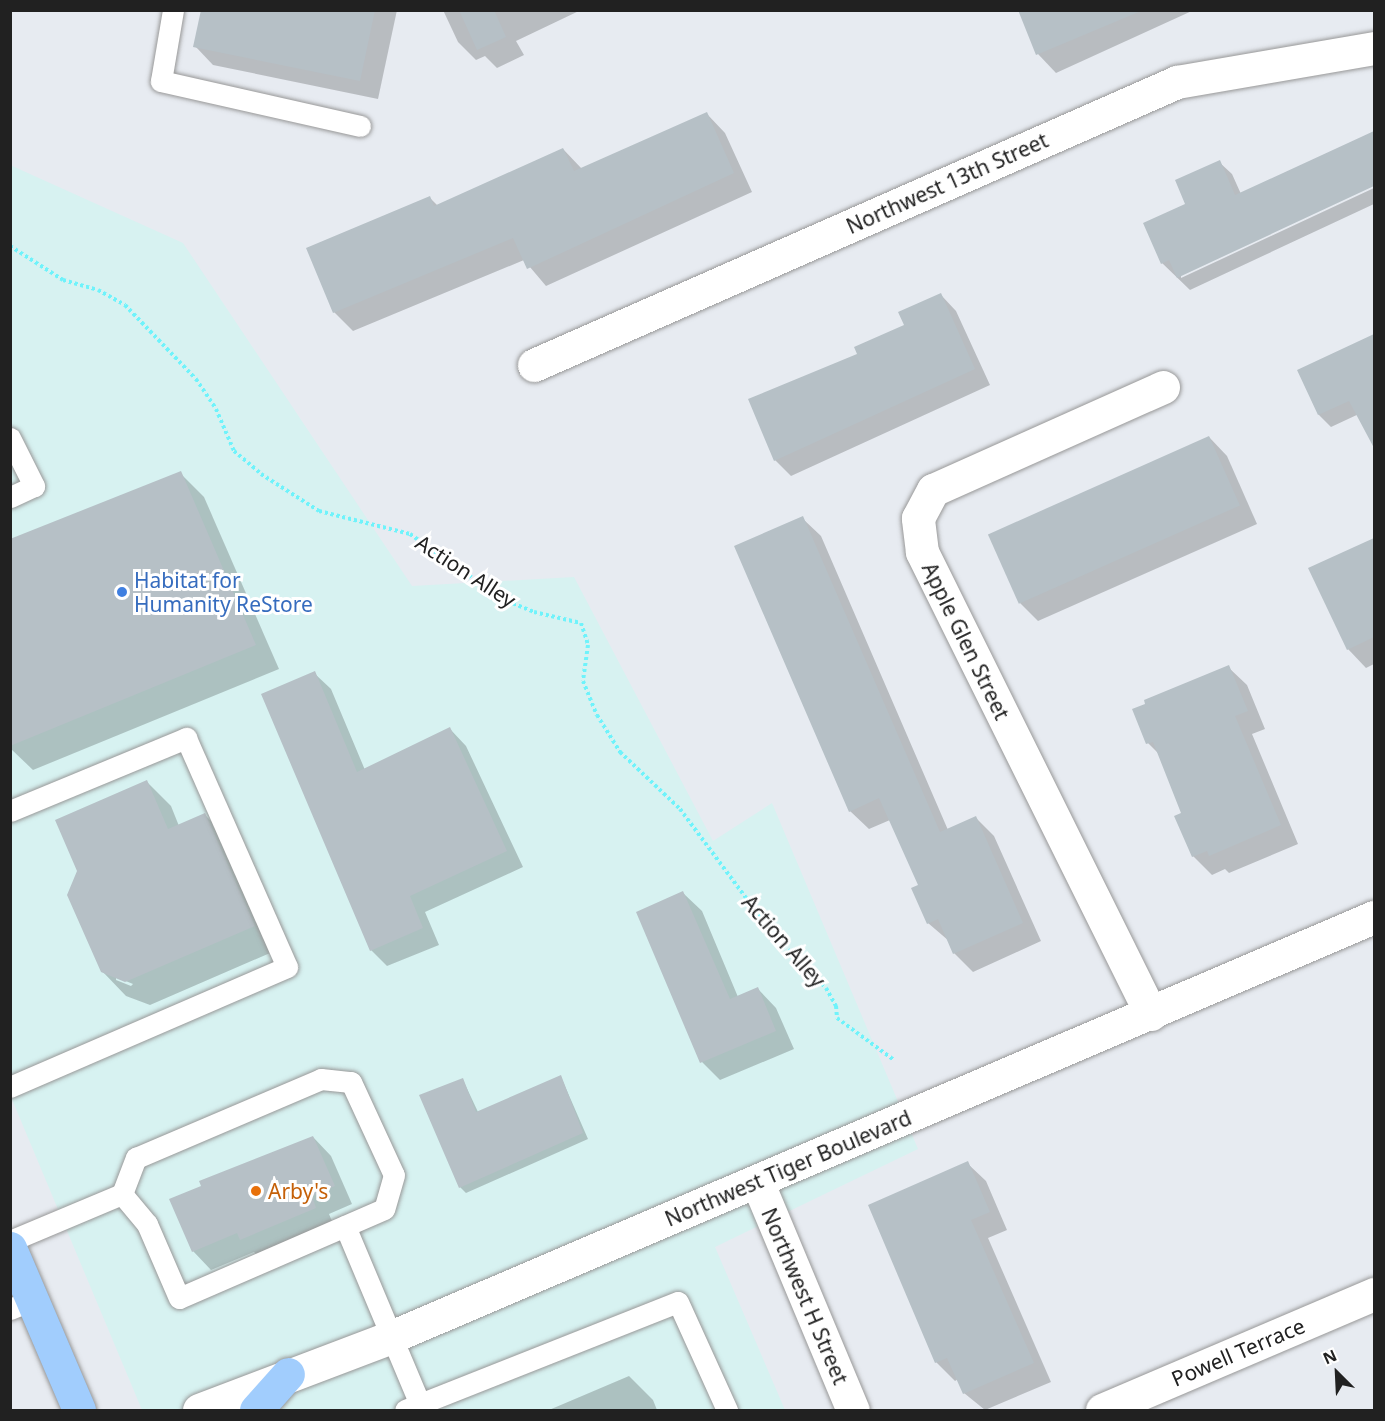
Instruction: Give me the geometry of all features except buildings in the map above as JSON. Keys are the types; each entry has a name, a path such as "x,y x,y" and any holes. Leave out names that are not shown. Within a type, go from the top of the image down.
{"main road":[{"path":"10,1248 21,1305 79,1410"},
{"path":"256,1410 288,1374"}],"street":[{"name":"Northwest 13th Street","path":"534,365 1177,82 1374,48"},
{"name":"Apple Glen Street","path":"1151,1014 922,552 918,518 933,490 1163,387"},
{"name":"Northwest Tiger Boulevard","path":"199,1410 288,1374 391,1337 1374,917"},
{"name":"Northwest H Street","path":"757,1181 854,1410"},
{"name":"Powell Terrace","path":"1102,1410 1374,1294"}],"lane":[{"path":"173,10 161,81 360,126"},
{"path":"10,438 34,486 10,497"},
{"path":"10,811 186,738 287,967 10,1087"},
{"path":"10,1241 122,1194 136,1158 321,1079 351,1082 394,1175 384,1209 179,1298 147,1224 122,1194"},
{"path":"345,1226 391,1337 413,1407 678,1302 727,1410"}],"path":[{"name":"Action Alley","path":"10,246 63,280 98,290 125,305 196,379 216,409 234,451 261,474 319,511 410,534 502,599 534,612 581,623 588,645 583,681 597,715 620,752 680,808 775,937 826,988 836,1006 837,1018 894,1060"}],"shaded area":[{"path":"10,165 183,243 412,586 574,577 713,841 772,803 918,1149 715,1247 785,1410 142,1410 11,1097"}],"place":[{"name":"Habitat for Humanity ReStore","path":"122,592"},
{"name":"Arby's","path":"256,1191"}]}
